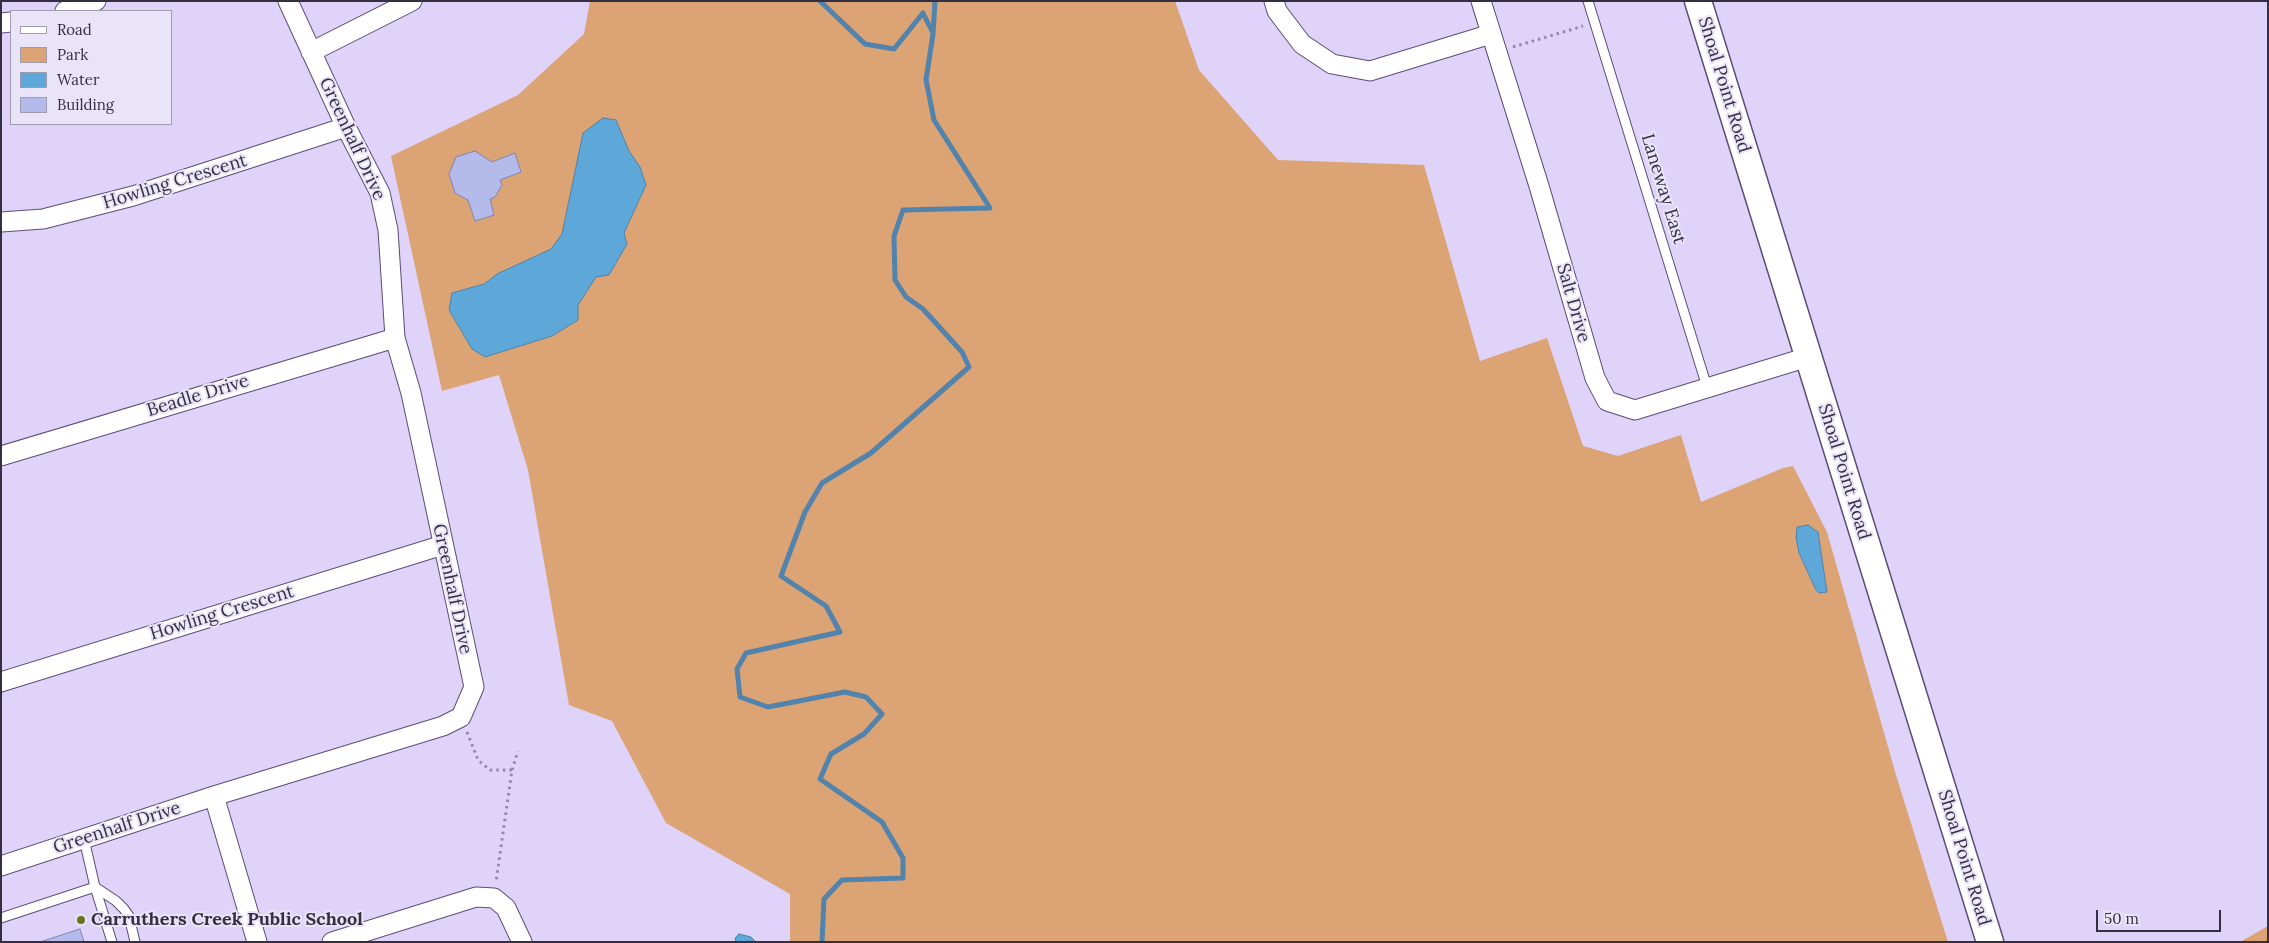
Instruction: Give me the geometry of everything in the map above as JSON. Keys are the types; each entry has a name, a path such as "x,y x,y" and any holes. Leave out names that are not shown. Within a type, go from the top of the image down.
{"street":[{"path":"68,10 96,1"},
{"name":"Greenhalf Drive","path":"1,866 214,796 442,726 461,717 474,686 442,545 411,393 395,338 388,230 380,193 346,127 288,1"},
{"path":"311,52 412,1"},
{"path":"1274,1 1278,11 1302,44 1332,64 1370,71 1491,34"},
{"name":"Salt Drive","path":"1481,1 1539,186 1595,378 1607,401 1635,410 1808,357"},
{"name":"Shoal Point Road","path":"1698,1 1990,942"},
{"name":"Howling Crescent","path":"1,222 43,219 133,196 346,127"},
{"name":"Beadle Drive","path":"1,456 395,338"},
{"name":"Howling Crescent","path":"1,682 442,545"},
{"path":"214,796 257,942"},
{"path":"332,942 476,897 494,898 506,908 522,942"}],"lane":[{"name":"Laneway East","path":"1588,1 1707,387"},
{"path":"84,839 95,887 112,942"},
{"path":"1,918 95,887"},
{"path":"95,887 116,901 124,909 129,916 135,942"}],"path":[{"path":"1507,49 1594,22"},
{"path":"461,717 478,760 490,770 512,770"},
{"path":"494,898 512,770 518,751"}],"green space":[{"path":"590,1 1175,1 1199,70 1278,160 1424,165 1480,361 1547,338 1583,446 1618,456 1681,435 1701,502 1783,468 1793,466 1827,532 1896,775 1948,942 790,942 790,894 666,823 612,721 569,705 528,470 499,375 442,391 391,156 518,95 584,34"},
{"path":"2268,926 2268,942 2240,942"}],"water":[{"path":"603,118 616,120 629,151 640,167 646,185 624,233 627,244 609,275 596,277 578,305 578,320 552,336 485,357 472,349 449,310 452,293 484,284 497,274 551,249 562,234 583,133"},
{"path":"1808,525 1818,532 1827,592 1819,593 1816,590 1799,553 1796,537 1797,527"},
{"path":"739,934 751,937 756,942 736,942 735,938"}],"building":[{"path":"475,151 492,162 515,153 521,172 500,180 502,185 495,197 490,199 494,215 475,221 468,200 455,193 449,174 456,157"},
{"path":"80,929 84,942 40,942"}],"waterway":[{"path":"820,1 865,44 894,49 923,13 933,33"},
{"path":"822,942 824,899 842,880 903,878 903,858 882,822 820,779 831,754 864,734 882,714 866,697 845,692 768,707 740,697 737,669 746,653 840,632 826,606 781,576 805,512 822,483 871,453 969,367 962,352 923,309 906,297 895,280 894,236 903,210 990,208 934,120 926,80 933,34 935,1"}],"place":[{"name":"Carruthers Creek Public School","path":"81,920"}]}
